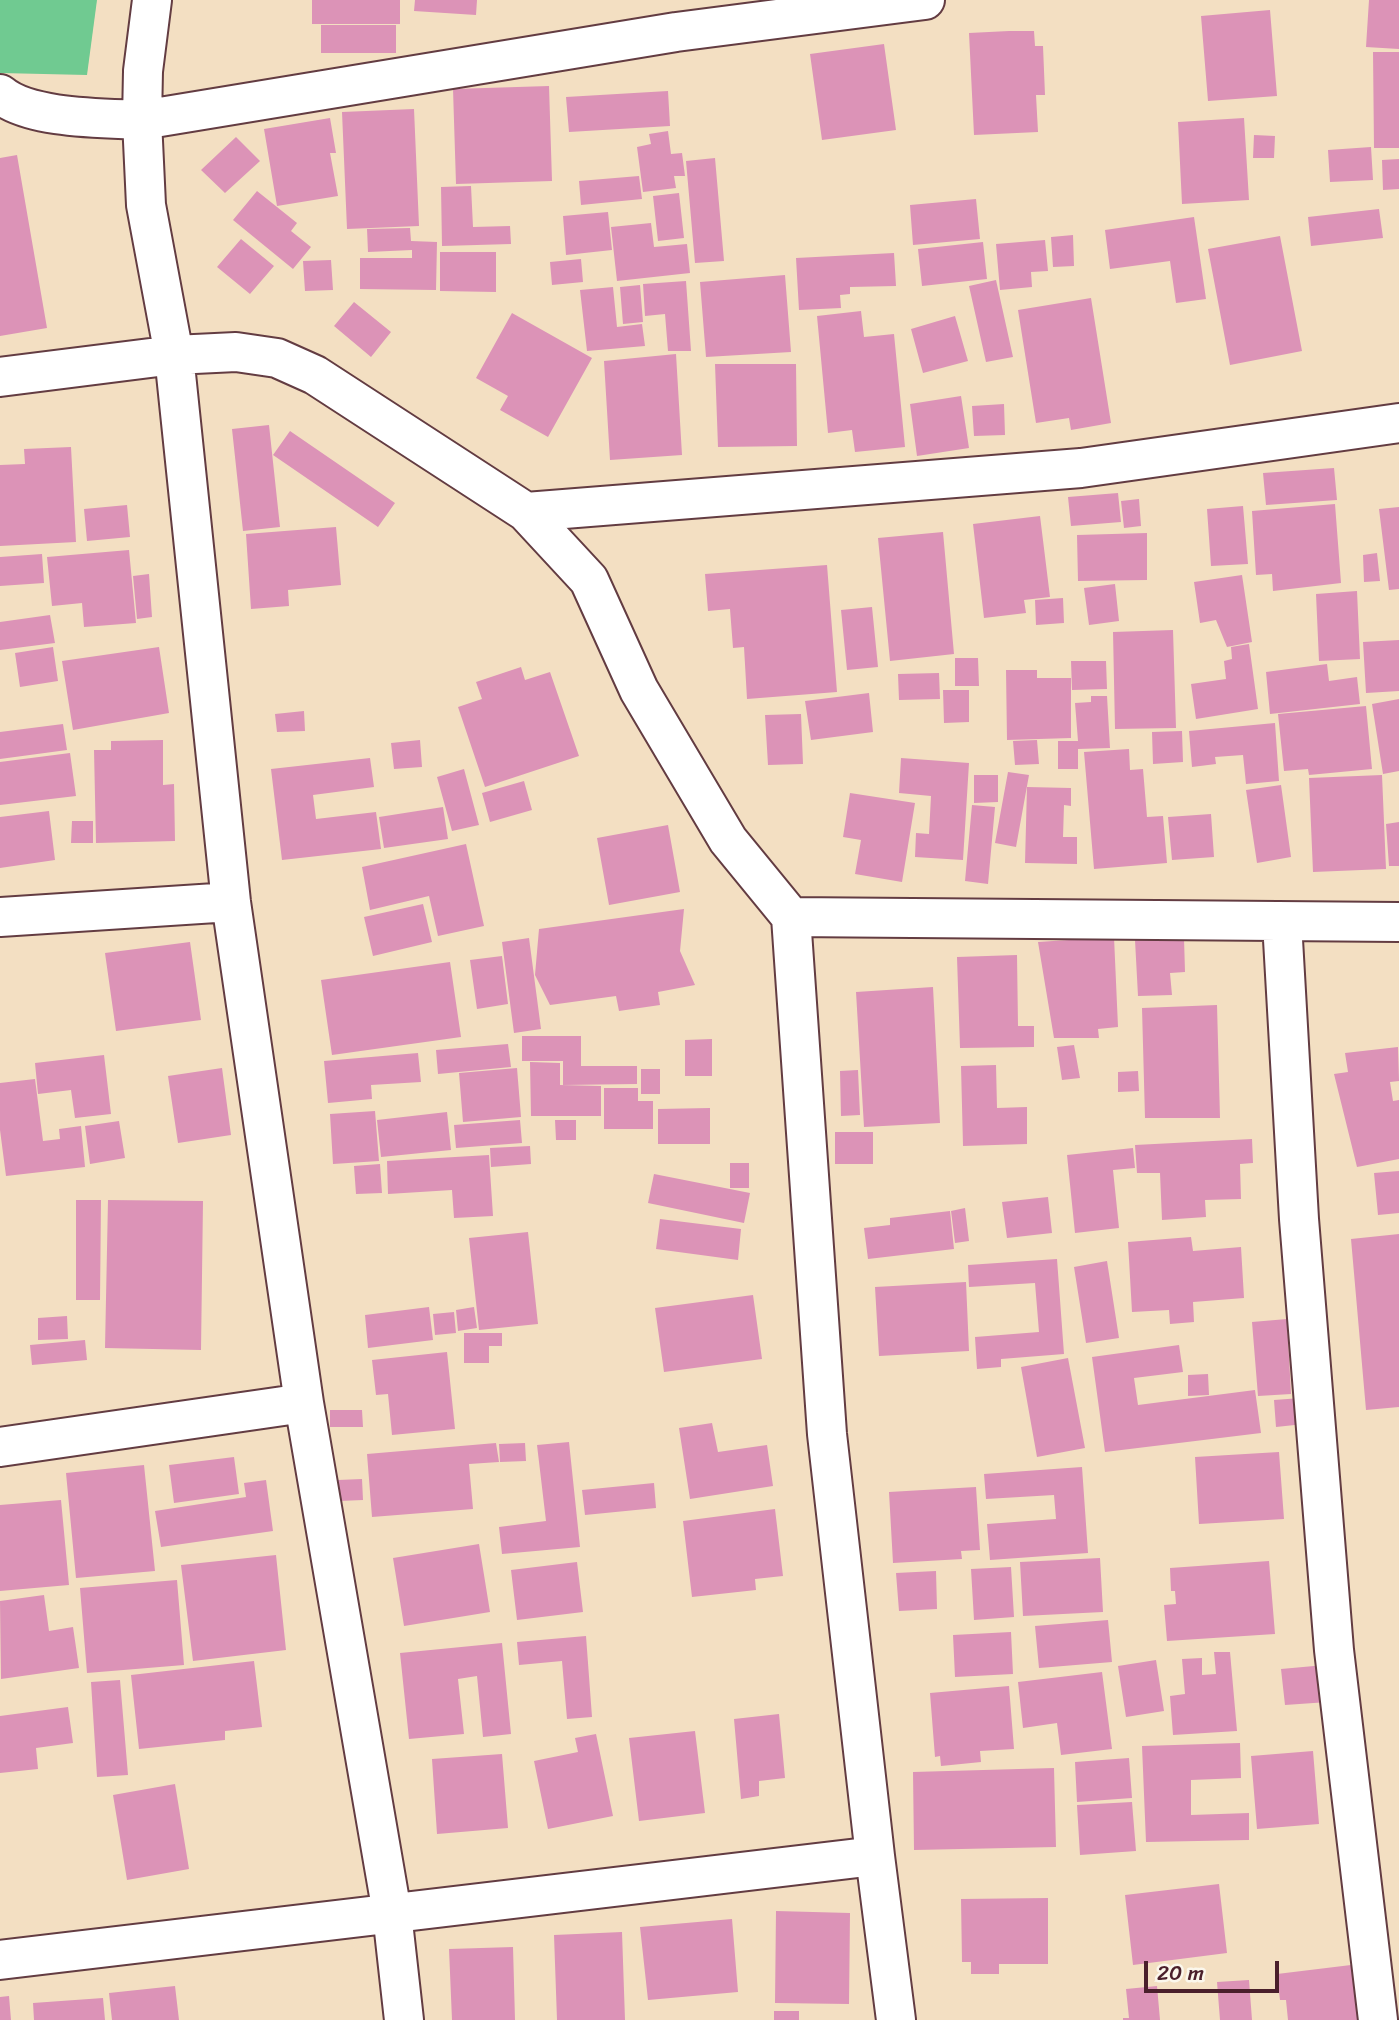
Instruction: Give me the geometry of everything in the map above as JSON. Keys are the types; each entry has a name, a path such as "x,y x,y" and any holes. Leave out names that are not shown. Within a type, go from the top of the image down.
{"street":[{"path":"152,0 143,71 146,205 174,355 231,902 304,1403 392,1913 404,2020"},
{"path":"0,94 9,102 67,116 142,120 677,16 925,0"},
{"path":"0,377 174,355 236,352 277,358 315,374 526,512 589,580 639,690 721,828 791,917 827,1434 896,2020"},
{"path":"526,512 1081,468 1399,423"},
{"path":"0,917 231,902"},
{"path":"791,917 1399,922"},
{"path":"1282,922 1299,1219 1334,1650 1378,2020"},
{"path":"0,1447 304,1403"},
{"path":"0,1960 875,1856"}],"green space":[{"path":"0,0 97,0 87,75 0,73"}],"building":[{"path":"312,0 400,0 400,24 312,24"},
{"path":"415,0 477,0 476,15 414,11"},
{"path":"1369,0 1399,0 1399,49 1366,47"},
{"path":"1270,10 1277,96 1208,101 1201,16"},
{"path":"321,25 396,25 396,53 321,53"},
{"path":"1034,31 1035,46 1043,46 1045,95 1036,95 1038,132 974,135 969,33"},
{"path":"884,44 896,130 822,140 810,54"},
{"path":"1373,52 1399,52 1399,148 1374,148"},
{"path":"549,86 552,181 456,184 453,89"},
{"path":"668,91 670,126 569,132 566,97"},
{"path":"414,109 419,226 347,229 342,112"},
{"path":"330,118 336,153 330,153 338,196 277,206 264,129"},
{"path":"1244,118 1249,200 1182,204 1178,122"},
{"path":"668,131 671,154 682,153 685,176 674,176 676,188 643,192 637,147 651,144 649,134"},
{"path":"1254,135 1275,136 1274,158 1253,158"},
{"path":"236,137 260,161 225,193 201,170"},
{"path":"1371,147 1373,180 1330,182 1328,150"},
{"path":"17,155 47,328 0,336 0,158"},
{"path":"715,158 724,261 695,263 686,161"},
{"path":"1399,159 1399,189 1383,190 1382,160"},
{"path":"639,176 642,199 581,205 579,181"},
{"path":"471,186 473,227 510,226 511,244 442,246 441,187"},
{"path":"257,191 297,223 291,231 311,247 293,269 233,220"},
{"path":"679,193 684,238 658,241 653,196"},
{"path":"976,199 980,239 913,245 910,205"},
{"path":"1379,209 1383,238 1311,246 1308,217"},
{"path":"608,212 612,250 566,255 563,216"},
{"path":"1194,217 1206,299 1176,303 1170,261 1110,269 1105,230"},
{"path":"651,223 654,247 687,244 690,273 617,281 611,227"},
{"path":"410,228 411,241 437,242 436,290 360,289 360,258 412,258 412,250 368,252 367,229"},
{"path":"1073,235 1074,266 1053,267 1051,237"},
{"path":"1280,236 1302,351 1230,365 1208,249"},
{"path":"241,239 274,266 250,294 217,267"},
{"path":"1045,240 1048,271 1031,272 1032,287 1000,290 996,244"},
{"path":"983,242 987,279 922,286 918,249"},
{"path":"440,252 496,252 496,292 440,291"},
{"path":"894,253 896,286 850,287 850,294 840,295 841,308 799,310 796,258"},
{"path":"581,259 583,282 552,285 550,262"},
{"path":"331,260 333,290 305,291 303,261"},
{"path":"785,275 791,352 706,357 700,282"},
{"path":"996,280 1013,357 986,362 969,286"},
{"path":"686,281 691,351 668,351 665,314 645,316 643,284"},
{"path":"640,285 643,322 623,324 620,287"},
{"path":"613,287 617,327 642,324 645,346 587,351 580,290"},
{"path":"1091,298 1111,423 1071,430 1069,418 1036,423 1018,310"},
{"path":"354,302 391,332 371,357 334,326"},
{"path":"861,311 864,337 894,334 905,447 855,452 852,430 828,433 817,316"},
{"path":"512,313 592,358 548,437 500,410 508,396 476,378"},
{"path":"955,316 968,361 923,373 911,329"},
{"path":"676,354 682,455 610,460 604,361"},
{"path":"715,364 796,364 797,446 718,447"},
{"path":"961,396 969,448 917,456 910,404"},
{"path":"1004,404 1005,435 974,436 972,406"},
{"path":"269,425 280,527 243,531 232,429"},
{"path":"290,431 395,503 378,527 273,455"},
{"path":"71,447 76,542 0,546 0,465 25,464 24,449"},
{"path":"1334,468 1337,500 1266,505 1263,473"},
{"path":"1118,493 1121,522 1071,526 1068,497"},
{"path":"1139,499 1141,526 1124,528 1121,501"},
{"path":"1335,504 1341,583 1273,591 1272,574 1256,575 1252,511"},
{"path":"127,505 130,537 87,541 84,509"},
{"path":"1243,506 1248,564 1211,566 1207,509"},
{"path":"1399,507 1399,589 1389,590 1379,509"},
{"path":"1040,516 1050,597 1024,600 1026,613 984,618 973,524"},
{"path":"336,527 341,585 288,590 289,606 251,609 246,534"},
{"path":"943,532 954,654 890,661 878,538"},
{"path":"1147,533 1147,580 1078,581 1077,535"},
{"path":"129,550 136,623 84,627 82,603 52,606 47,557"},
{"path":"1377,553 1380,581 1364,582 1363,555"},
{"path":"42,554 44,583 0,586 0,557"},
{"path":"827,565 837,692 747,699 744,647 733,648 730,609 708,611 705,574"},
{"path":"149,574 152,617 137,619 133,576"},
{"path":"1242,575 1252,642 1227,647 1216,620 1200,623 1194,582"},
{"path":"1115,584 1119,621 1089,625 1084,588"},
{"path":"1357,591 1360,659 1319,661 1316,594"},
{"path":"1063,598 1064,623 1036,625 1035,600"},
{"path":"872,607 878,667 847,670 841,610"},
{"path":"50,615 55,643 0,650 0,622"},
{"path":"1173,630 1176,728 1115,729 1113,632"},
{"path":"1399,640 1399,691 1366,693 1363,642"},
{"path":"1249,644 1258,709 1196,719 1191,684 1226,679 1224,661 1232,659 1231,647"},
{"path":"53,647 58,681 20,687 15,653"},
{"path":"159,647 169,713 73,730 62,661"},
{"path":"955,658 978,658 979,686 955,686"},
{"path":"1071,661 1106,661 1107,689 1072,690"},
{"path":"1327,664 1329,681 1357,677 1360,704 1270,714 1266,672"},
{"path":"521,667 525,680 550,672 579,756 485,787 458,707 482,699 476,682"},
{"path":"1006,670 1037,670 1037,678 1071,678 1071,738 1007,740"},
{"path":"939,673 940,699 899,700 898,674"},
{"path":"943,690 969,690 969,722 944,723"},
{"path":"869,693 873,732 811,740 805,701"},
{"path":"1091,696 1107,696 1110,748 1078,749 1078,769 1058,769 1058,741 1078,741 1075,703 1091,702"},
{"path":"1399,699 1399,771 1383,774 1372,704"},
{"path":"1366,706 1372,769 1309,775 1308,769 1284,771 1278,714"},
{"path":"304,711 305,731 277,732 275,714"},
{"path":"801,714 803,764 768,765 765,715"},
{"path":"1275,723 1279,781 1246,784 1243,755 1215,757 1216,764 1192,767 1189,731"},
{"path":"63,724 67,750 0,759 0,732"},
{"path":"1182,731 1183,762 1153,764 1152,732"},
{"path":"163,740 163,785 174,784 175,841 96,843 94,750 111,750 111,741"},
{"path":"420,740 422,767 394,769 391,743"},
{"path":"1037,740 1039,764 1015,765 1013,741"},
{"path":"1129,749 1130,770 1143,769 1147,817 1163,816 1167,863 1094,869 1084,752"},
{"path":"70,753 76,796 0,805 0,762"},
{"path":"370,758 374,787 313,795 316,819 376,812 381,849 282,860 271,769"},
{"path":"901,758 969,763 963,860 915,857 916,833 929,834 931,796 899,793"},
{"path":"464,769 479,825 452,831 437,777"},
{"path":"1008,772 1029,775 1016,847 995,843"},
{"path":"974,775 998,775 998,802 974,803"},
{"path":"1382,775 1386,869 1313,872 1309,778"},
{"path":"524,781 532,810 490,822 482,793"},
{"path":"1281,785 1291,857 1257,863 1246,790"},
{"path":"1027,787 1071,788 1071,806 1064,805 1063,837 1077,837 1077,864 1025,863"},
{"path":"850,793 915,803 902,882 855,874 861,840 843,837"},
{"path":"972,805 995,807 988,884 965,881"},
{"path":"443,807 448,839 384,848 379,817"},
{"path":"49,811 55,860 0,868 0,817"},
{"path":"1211,814 1214,857 1172,860 1168,817"},
{"path":"72,821 93,821 93,843 71,843"},
{"path":"1399,822 1399,866 1389,866 1386,824"},
{"path":"668,825 680,892 609,905 597,838"},
{"path":"466,844 484,926 438,936 429,896 370,910 362,867"},
{"path":"423,904 432,942 373,956 364,917"},
{"path":"684,909 680,951 695,985 658,992 660,1005 619,1011 616,996 550,1005 535,975 539,929"},
{"path":"1114,937 1118,1027 1098,1029 1099,1038 1054,1038 1038,942"},
{"path":"529,938 541,1029 514,1033 502,942"},
{"path":"1184,938 1185,972 1170,973 1172,995 1138,996 1135,940"},
{"path":"190,942 201,1020 116,1031 105,953"},
{"path":"1017,955 1018,1026 1034,1026 1034,1047 960,1048 957,957"},
{"path":"502,956 508,1004 477,1009 470,960"},
{"path":"450,962 461,1037 332,1055 321,980"},
{"path":"933,987 940,1123 864,1127 856,992"},
{"path":"1217,1005 1220,1118 1145,1118 1142,1008"},
{"path":"522,1036 581,1036 581,1066 637,1066 637,1084 563,1085 563,1061 522,1061"},
{"path":"712,1039 712,1076 685,1076 685,1040"},
{"path":"508,1044 511,1067 438,1074 436,1050"},
{"path":"1074,1045 1080,1078 1062,1080 1057,1047"},
{"path":"1398,1047 1399,1081 1390,1082 1393,1101 1399,1100 1399,1159 1357,1167 1334,1074 1348,1072 1345,1053"},
{"path":"418,1053 421,1082 371,1085 372,1099 328,1103 324,1061"},
{"path":"104,1055 111,1114 75,1118 71,1090 38,1094 35,1063"},
{"path":"530,1062 560,1063 560,1085 601,1086 601,1116 531,1116"},
{"path":"996,1065 997,1108 1027,1107 1027,1144 963,1146 961,1066"},
{"path":"222,1068 231,1135 178,1143 168,1076"},
{"path":"517,1068 521,1117 463,1122 459,1073"},
{"path":"641,1069 660,1069 660,1094 641,1094"},
{"path":"858,1070 860,1115 841,1116 840,1071"},
{"path":"1138,1071 1139,1091 1118,1092 1118,1072"},
{"path":"35,1079 43,1141 60,1139 59,1129 81,1126 85,1167 6,1176 0,1130 0,1083"},
{"path":"604,1088 638,1088 638,1101 653,1101 653,1129 604,1129"},
{"path":"710,1108 710,1144 658,1144 658,1109"},
{"path":"375,1111 379,1161 333,1164 330,1114"},
{"path":"447,1112 451,1150 381,1157 377,1120"},
{"path":"520,1120 522,1143 456,1148 454,1125"},
{"path":"555,1120 576,1120 576,1140 556,1140"},
{"path":"119,1121 125,1158 90,1164 85,1126"},
{"path":"835,1132 873,1132 873,1164 835,1164"},
{"path":"1252,1139 1253,1163 1240,1164 1241,1199 1205,1200 1206,1217 1162,1220 1160,1173 1137,1173 1135,1145"},
{"path":"530,1146 531,1164 491,1167 490,1148"},
{"path":"1133,1148 1135,1168 1113,1170 1119,1228 1075,1233 1067,1155"},
{"path":"489,1155 493,1216 454,1218 452,1190 388,1194 387,1161"},
{"path":"730,1163 749,1163 749,1188 730,1188"},
{"path":"380,1164 382,1193 356,1194 354,1166"},
{"path":"1399,1171 1399,1213 1378,1215 1374,1173"},
{"path":"654,1174 750,1193 744,1223 648,1203"},
{"path":"1048,1197 1052,1233 1007,1238 1002,1202"},
{"path":"76,1200 101,1200 100,1300 76,1300"},
{"path":"108,1200 203,1201 201,1350 105,1348"},
{"path":"965,1208 969,1241 955,1243 951,1211"},
{"path":"950,1211 954,1249 868,1259 864,1228 890,1225 890,1218"},
{"path":"660,1219 741,1229 738,1260 656,1249"},
{"path":"528,1232 538,1324 479,1330 469,1238"},
{"path":"1399,1234 1399,1407 1366,1410 1351,1239"},
{"path":"1191,1237 1193,1251 1241,1247 1244,1298 1193,1302 1194,1322 1170,1324 1169,1310 1132,1312 1128,1242"},
{"path":"1057,1259 1064,1354 1001,1359 1001,1367 977,1369 975,1337 1039,1332 1035,1283 969,1287 968,1265"},
{"path":"1107,1261 1119,1338 1086,1343 1074,1267"},
{"path":"966,1282 969,1351 879,1356 875,1287"},
{"path":"753,1295 762,1359 664,1372 655,1308"},
{"path":"429,1307 433,1340 368,1348 365,1315"},
{"path":"474,1307 477,1328 458,1331 456,1310"},
{"path":"454,1312 456,1333 435,1335 433,1314"},
{"path":"67,1316 68,1339 38,1340 38,1318"},
{"path":"1287,1319 1291,1394 1258,1396 1252,1322"},
{"path":"464,1333 502,1333 502,1346 489,1346 489,1363 464,1363"},
{"path":"85,1340 87,1360 32,1365 30,1345"},
{"path":"1179,1345 1183,1372 1134,1378 1138,1405 1255,1390 1261,1433 1105,1452 1092,1357"},
{"path":"447,1352 455,1429 392,1435 388,1394 376,1395 372,1360"},
{"path":"1068,1358 1085,1448 1037,1457 1021,1367"},
{"path":"1208,1374 1209,1395 1188,1396 1188,1375"},
{"path":"1301,1398 1304,1424 1276,1427 1274,1400"},
{"path":"330,1410 362,1410 363,1427 330,1427"},
{"path":"712,1423 718,1452 767,1445 773,1486 690,1499 679,1428"},
{"path":"569,1442 580,1547 502,1554 499,1527 546,1521 537,1445"},
{"path":"496,1443 499,1462 469,1464 473,1509 372,1517 367,1454"},
{"path":"525,1443 526,1461 500,1462 499,1444"},
{"path":"1279,1452 1284,1519 1199,1524 1195,1457"},
{"path":"234,1457 239,1494 174,1503 169,1465"},
{"path":"144,1465 155,1571 76,1578 66,1473"},
{"path":"1082,1467 1088,1553 990,1560 987,1524 1056,1519 1054,1495 986,1499 984,1474"},
{"path":"362,1479 363,1500 339,1501 338,1480"},
{"path":"266,1480 273,1531 161,1547 155,1511 246,1497 244,1483"},
{"path":"654,1483 656,1508 585,1515 582,1490"},
{"path":"976,1487 980,1550 961,1551 962,1559 893,1563 889,1492"},
{"path":"61,1500 69,1585 0,1591 0,1505"},
{"path":"775,1509 783,1576 755,1579 756,1590 692,1597 683,1521"},
{"path":"479,1544 490,1612 404,1626 393,1558"},
{"path":"276,1555 286,1650 193,1661 181,1565"},
{"path":"1100,1558 1103,1612 1023,1616 1020,1562"},
{"path":"1269,1561 1275,1634 1167,1641 1164,1605 1176,1604 1175,1591 1171,1591 1170,1568"},
{"path":"577,1562 583,1612 517,1620 511,1570"},
{"path":"1011,1567 1014,1617 974,1620 971,1569"},
{"path":"936,1571 937,1609 899,1611 896,1573"},
{"path":"177,1580 184,1665 87,1673 80,1588"},
{"path":"44,1595 49,1631 73,1627 79,1668 1,1679 0,1601"},
{"path":"1108,1620 1112,1662 1039,1668 1035,1626"},
{"path":"1011,1632 1013,1674 955,1677 953,1635"},
{"path":"586,1636 592,1717 567,1719 562,1661 519,1665 517,1642"},
{"path":"502,1643 511,1734 483,1737 477,1676 458,1679 464,1734 409,1739 400,1653"},
{"path":"1214,1652 1230,1652 1237,1731 1173,1735 1170,1696 1185,1694 1182,1659 1202,1658 1202,1675 1216,1674"},
{"path":"1156,1660 1164,1711 1126,1717 1118,1666"},
{"path":"254,1661 262,1727 225,1731 225,1740 139,1749 131,1675"},
{"path":"1325,1665 1328,1702 1285,1705 1281,1669"},
{"path":"1102,1672 1112,1749 1061,1755 1057,1723 1023,1728 1018,1682"},
{"path":"120,1680 128,1775 97,1777 91,1682"},
{"path":"1009,1686 1014,1749 980,1751 981,1762 941,1766 940,1756 935,1757 930,1693"},
{"path":"68,1707 73,1743 36,1748 38,1769 0,1773 0,1716"},
{"path":"779,1714 785,1778 759,1781 759,1796 741,1799 734,1719"},
{"path":"695,1731 705,1813 639,1821 629,1738"},
{"path":"596,1734 613,1816 548,1829 534,1761 578,1752 575,1738"},
{"path":"1240,1743 1241,1778 1191,1780 1191,1815 1249,1813 1249,1840 1146,1842 1142,1746"},
{"path":"1313,1751 1319,1824 1257,1829 1251,1756"},
{"path":"502,1754 508,1828 437,1834 432,1759"},
{"path":"1129,1758 1132,1798 1077,1802 1075,1762"},
{"path":"1054,1768 1056,1847 914,1850 913,1772"},
{"path":"175,1784 189,1869 127,1880 113,1795"},
{"path":"1132,1802 1136,1851 1080,1855 1077,1805"},
{"path":"1219,1884 1227,1953 1133,1965 1125,1895"},
{"path":"1048,1898 1048,1964 999,1964 999,1974 971,1974 971,1962 962,1962 961,1899"},
{"path":"776,1911 850,1913 849,2004 775,2003"},
{"path":"732,1919 738,1992 648,2000 640,1927"},
{"path":"622,1932 625,2020 557,2020 554,1935"},
{"path":"513,1947 515,2020 452,2020 449,1949"},
{"path":"1351,1965 1353,1982 1369,1980 1362,2020 1288,2020 1286,2000 1280,2000 1277,1974"},
{"path":"1249,1980 1252,2020 1220,2020 1217,1982"},
{"path":"175,1986 179,2020 112,2020 109,1993"},
{"path":"1157,1986 1160,2020 1123,2020 1129,2018 1126,1989"},
{"path":"9,1996 11,2020 0,2020 0,1997"},
{"path":"103,1998 105,2020 34,2020 33,2003"},
{"path":"774,2011 799,2011 799,2020 774,2020"}]}
